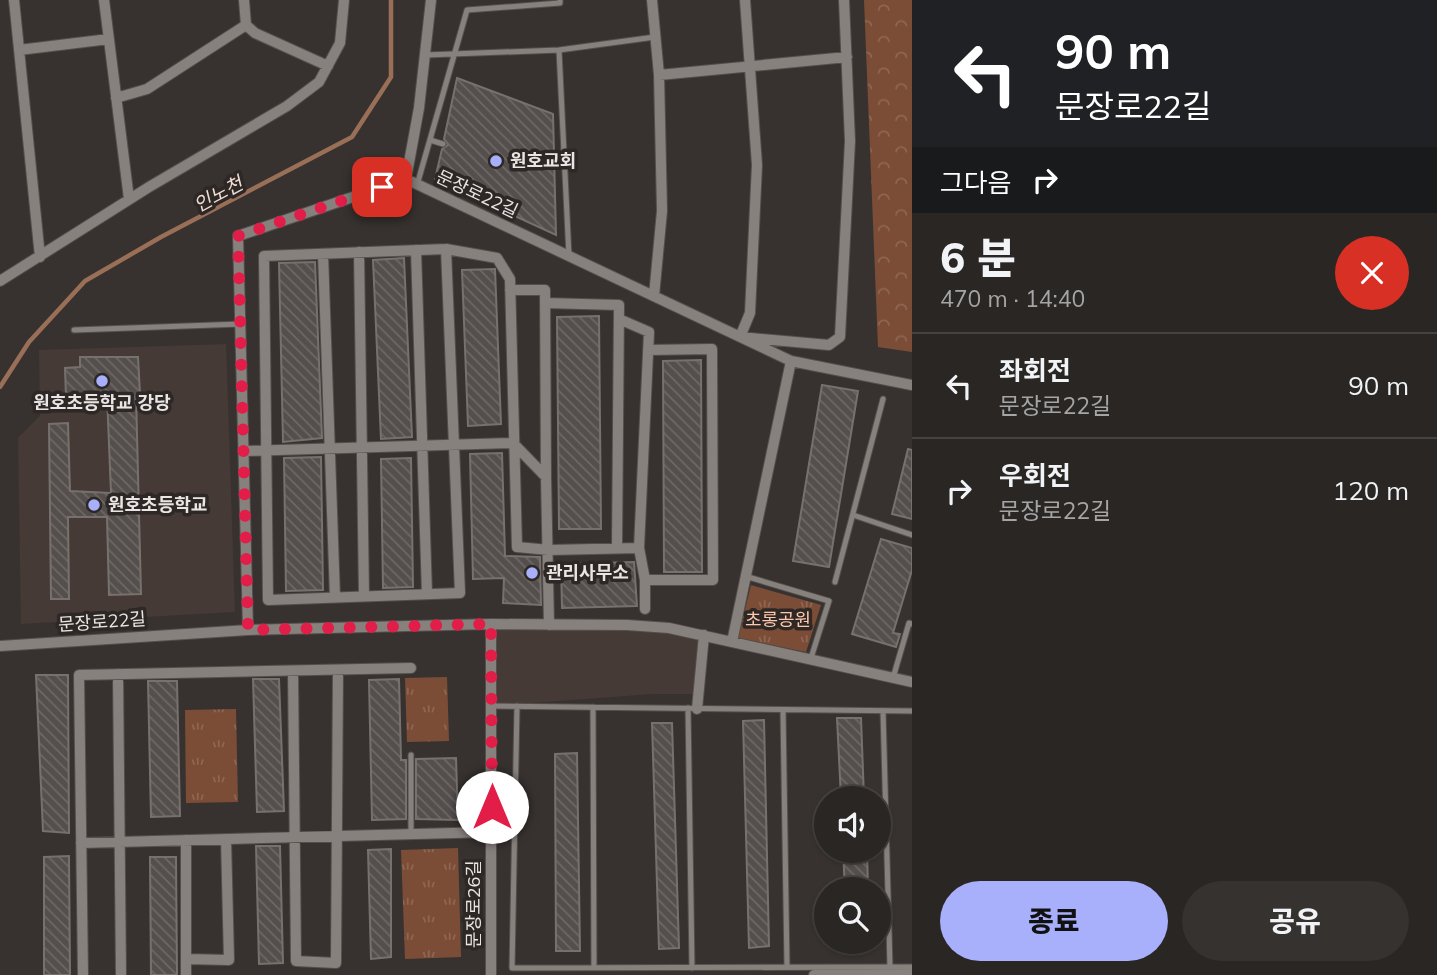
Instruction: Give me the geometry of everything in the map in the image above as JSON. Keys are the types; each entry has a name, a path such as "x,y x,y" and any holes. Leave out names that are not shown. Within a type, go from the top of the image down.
{"street":[{"path":"14,0 40,257"},
{"path":"104,0 129,200"},
{"path":"244,0 246,26 255,33 328,66"},
{"path":"3,278 287,106 319,82 340,43 344,0"},
{"path":"248,630 238,236 406,180 431,0"},
{"path":"652,0 659,75 662,211 654,296"},
{"path":"745,0 757,165 756,236 750,313 740,337 829,345 840,337 850,141 844,0"},
{"path":"116,98 147,89 246,26"},
{"path":"19,50 108,39"},
{"path":"659,75 749,69 846,57"},
{"name":"문장로22길","path":"406,180 791,360 912,385"},
{"path":"446,249 460,593 268,600 264,451 264,256 446,249 497,258 510,279 517,547 549,550 639,548"},
{"path":"416,250 427,594"},
{"path":"359,252 364,596"},
{"path":"323,254 335,597"},
{"path":"510,290 545,290 549,625"},
{"path":"545,303 619,306 617,548"},
{"path":"619,319 649,332 639,548 645,580 645,609"},
{"path":"645,580 713,580 712,349 648,350"},
{"path":"732,642 791,360"},
{"path":"244,451 513,443 546,477"},
{"name":"문장로22길","path":"0,646 248,630 491,624 637,626 704,635 912,682"},
{"name":"문장로26길","path":"491,624 491,975"},
{"path":"693,708 704,635"},
{"path":"83,975 79,675 411,668"},
{"path":"293,671 296,961 336,963 338,670"},
{"path":"118,674 121,975"},
{"path":"81,843 492,832"},
{"path":"186,959 229,960 226,839"},
{"path":"186,840 186,975"},
{"path":"814,975 912,974"}],"lane":[{"path":"417,185 467,10 560,3 560,0"},
{"path":"425,55 559,50 656,37"},
{"path":"559,50 569,256"},
{"path":"430,140 443,144"},
{"path":"74,330 241,324"},
{"path":"835,582 883,399"},
{"path":"853,515 912,536"},
{"path":"746,576 829,601 811,660"},
{"path":"893,678 909,623 912,624"},
{"path":"492,706 912,711"},
{"path":"517,706 512,968 912,967"},
{"path":"593,707 594,968"},
{"path":"692,968 693,708"},
{"path":"783,710 787,967"},
{"path":"883,711 890,967"},
{"path":"411,755 411,834"}],"shaded area":[{"path":"226,344 235,612 21,624 18,438 40,416 39,350"},
{"path":"491,624 627,625 704,635 699,694 653,694 492,706"}],"green space":[{"path":"864,0 912,0 912,352 878,347"},
{"name":"초롱공원","path":"751,585 821,605 806,652 738,638"},
{"path":"447,677 449,741 407,742 405,678"},
{"path":"236,709 238,802 186,803 185,710"},
{"path":"458,848 461,957 405,959 401,850"}],"building":[{"name":"원호교회","path":"457,78 553,114 556,235 435,179 442,149 448,145 444,139"},
{"path":"404,258 412,437 381,439 373,260"},
{"path":"315,262 322,438 283,442 279,263"},
{"path":"495,269 501,424 468,426 462,270"},
{"path":"599,316 601,529 559,529 557,317"},
{"name":"원호초등학교","path":"80,357 138,357 140,394 136,394 141,594 109,595 107,517 68,517 69,599 51,599 49,424 68,423 70,491 111,493 107,395 66,397 65,368 80,367"},
{"path":"701,360 702,572 664,572 663,361"},
{"path":"822,385 858,391 829,567 793,561"},
{"path":"908,449 912,450 912,519 892,514"},
{"path":"502,453 505,556 540,557 541,605 503,603 504,578 473,579 470,454"},
{"path":"321,457 323,590 286,591 284,458"},
{"path":"411,458 413,587 383,588 381,459"},
{"path":"881,539 912,548 912,570 893,633 900,634 896,647 852,634"},
{"path":"634,562 637,606 562,608 561,564"},
{"path":"36,675 68,675 69,833 43,831"},
{"path":"253,679 279,679 284,811 257,812"},
{"path":"399,679 401,760 406,760 406,819 372,820 369,680"},
{"path":"148,681 177,681 180,816 151,817"},
{"path":"837,718 861,718 864,786 840,786"},
{"path":"764,720 769,946 749,948 743,721"},
{"path":"652,723 672,723 679,948 659,949"},
{"path":"577,753 580,951 556,951 555,754"},
{"path":"456,758 458,820 416,819 416,759"},
{"path":"256,846 280,846 283,963 259,964"},
{"path":"391,849 391,957 371,959 368,850"},
{"path":"69,856 70,975 44,975 44,857"},
{"path":"150,857 176,857 177,975 151,975"},
{"path":"844,863 867,863 868,877 844,877"}],"waterway":[{"name":"인노천","path":"0,387 29,342 85,281 161,237 352,137 391,77 391,0"}],"place":[{"name":"원호교회","path":"496,161"},
{"name":"원호초등학교 강당","path":"102,381"},
{"name":"원호초등학교","path":"94,505"},
{"name":"관리사무소","path":"532,573"}],"route":[{"path":"382,187 238,236 248,630 491,624 492,807"}]}
